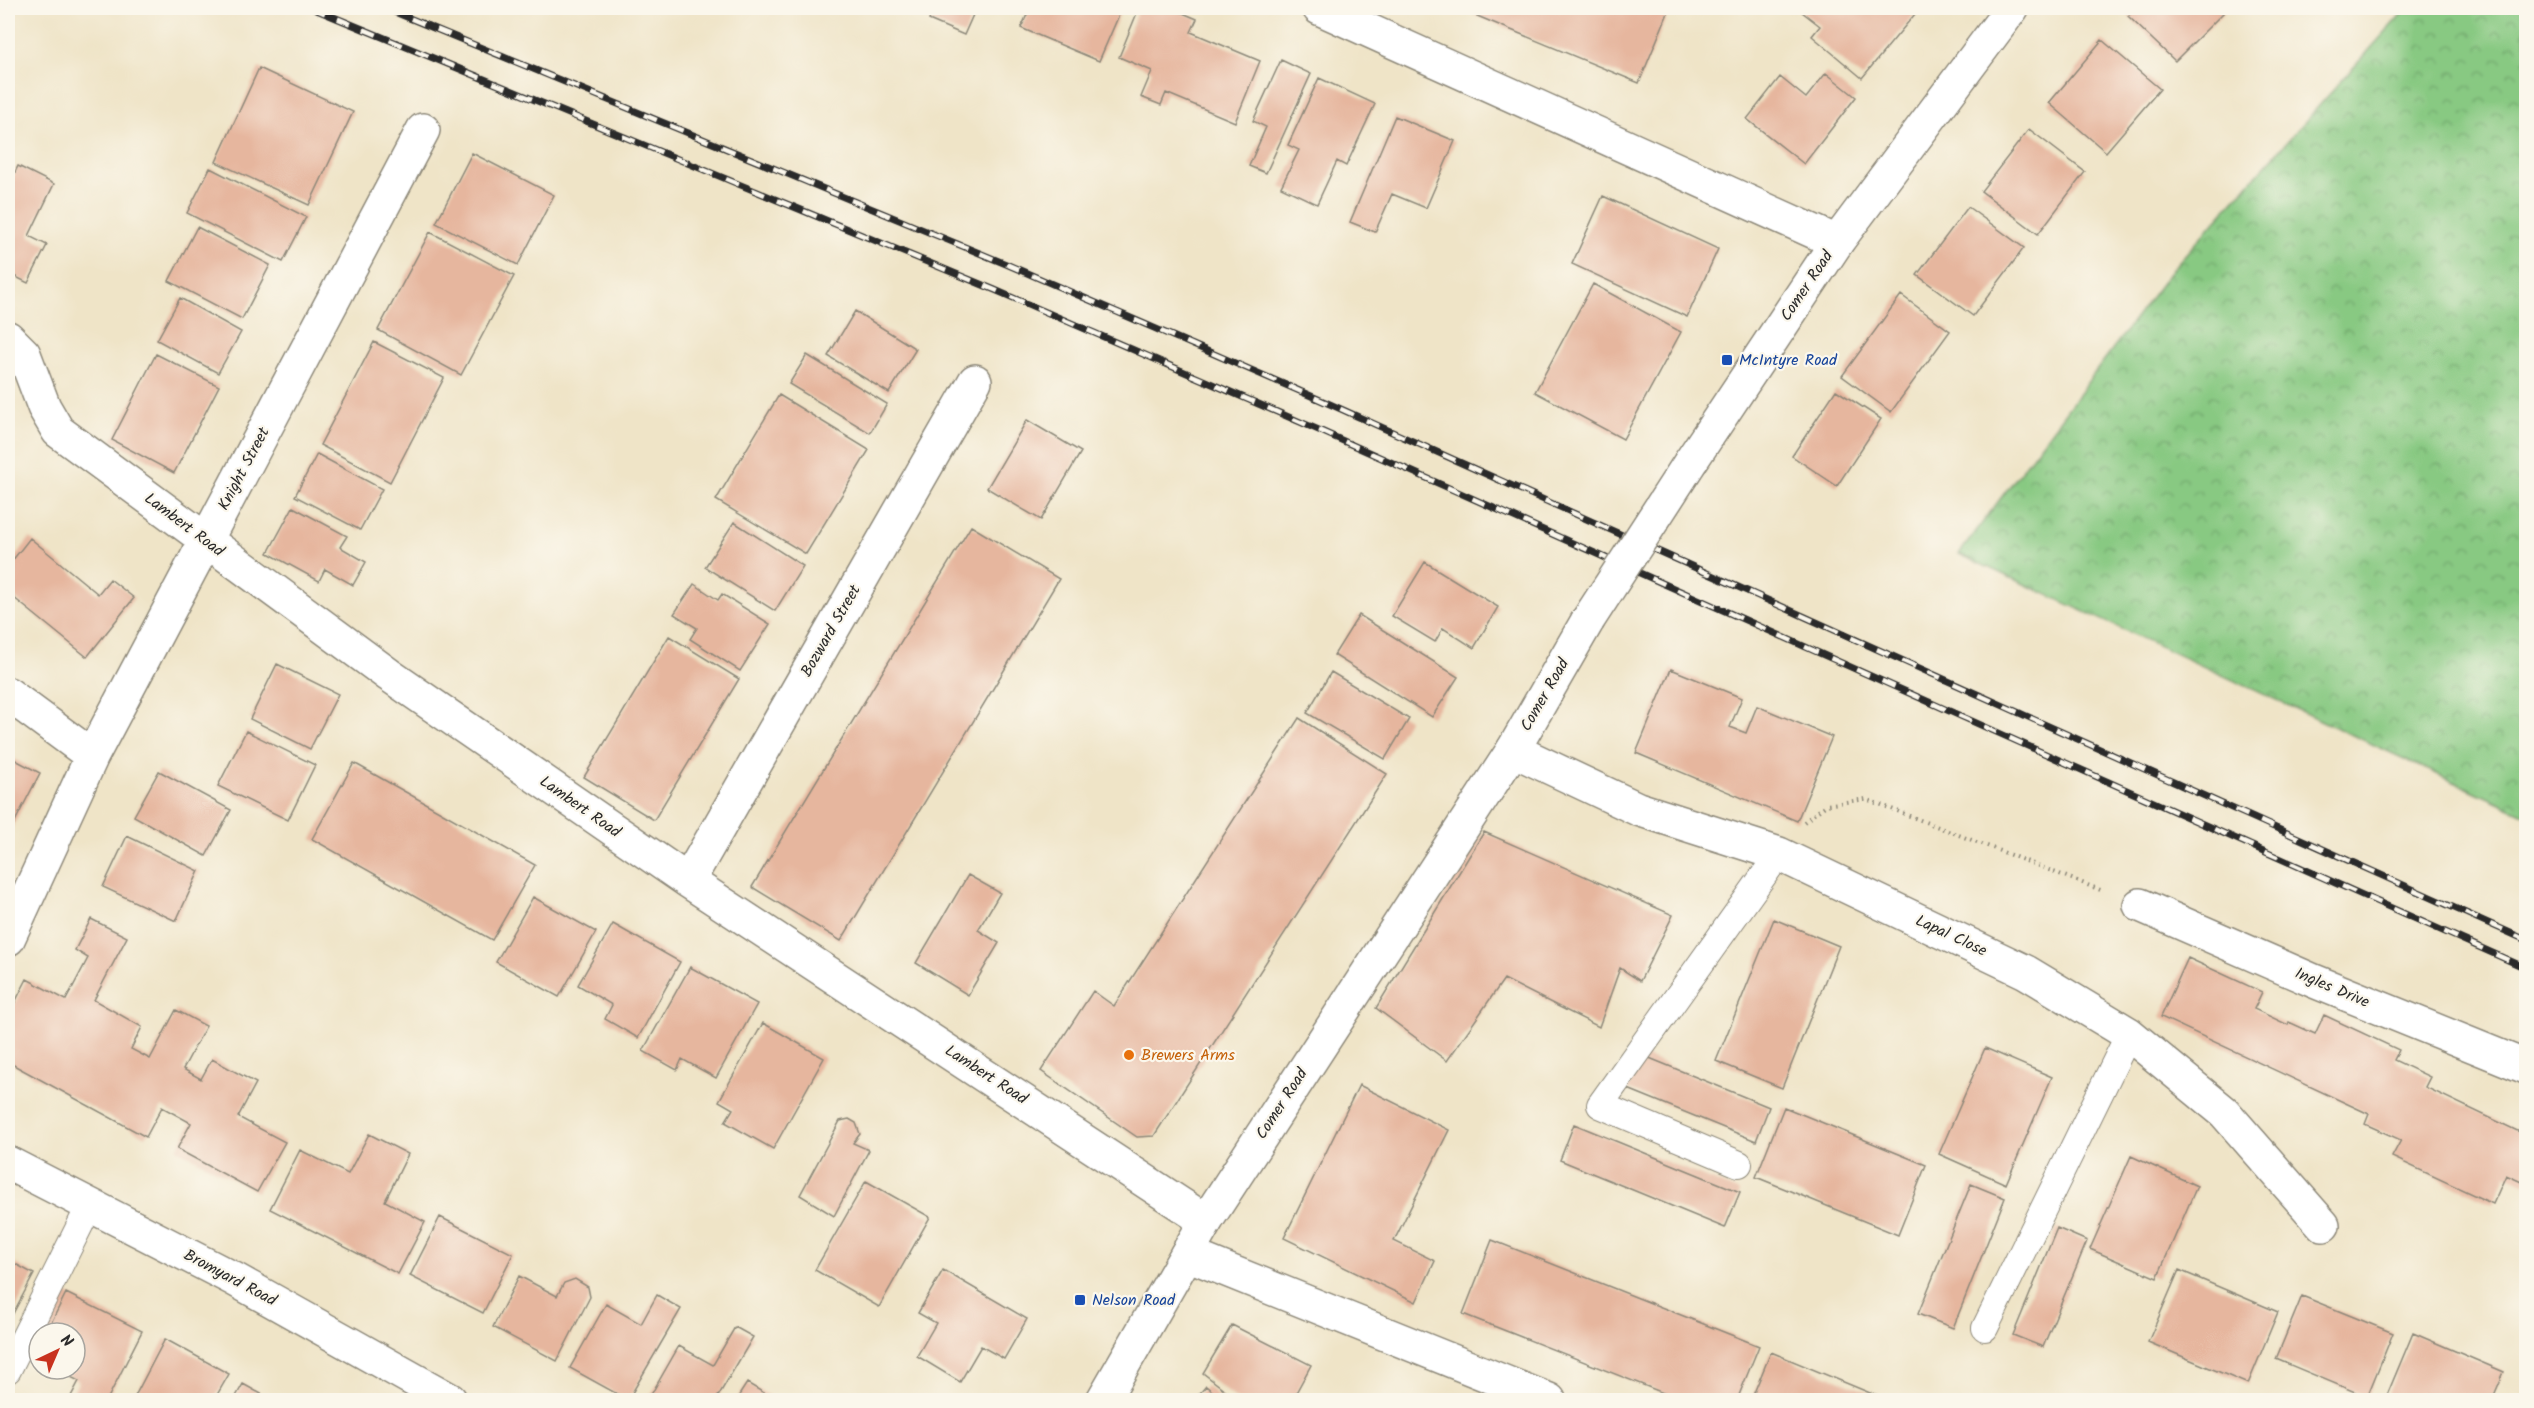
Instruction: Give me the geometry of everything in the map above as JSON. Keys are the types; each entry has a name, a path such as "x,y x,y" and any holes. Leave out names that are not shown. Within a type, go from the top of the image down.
{"street":[{"path":"1319,8 1837,242"},
{"name":"Comer Road","path":"1103,1401 1206,1221 1513,750 1588,620 1691,461 1837,242 2012,8"},
{"name":"Knight Street","path":"8,939 92,756 423,130"},
{"name":"Lambert Road","path":"8,338 24,354 44,407 58,431 206,542 389,675 688,881 1206,1221"},
{"name":"Bozward Street","path":"688,881 975,381"},
{"path":"8,694 92,756"},
{"name":"Lapal Close","path":"1513,750 1638,809 1779,854 2026,972 2129,1034 2224,1112 2324,1225"},
{"name":"Ingles Drive","path":"2140,905 2314,981 2526,1067"},
{"name":"Bromyard Road","path":"8,1163 234,1279 450,1401"},
{"path":"1187,1254 1549,1401"}],"lane":[{"path":"1739,1164 1600,1105 1779,854"},
{"path":"1985,1328 2129,1034"},
{"path":"8,1370 90,1205"}],"path":[{"path":"1779,854 1803,823 1826,805 1866,799 2140,905"}],"green space":[{"path":"2407,8 2526,8 2526,815 1959,554 2173,268"}],"building":[{"path":"934,8 976,8 964,35 929,20"},
{"path":"1030,8 1122,8 1099,61 1021,28"},
{"path":"1139,8 1171,8 1197,19 1191,32 1260,61 1235,122 1166,93 1161,105 1141,97 1152,71 1119,57"},
{"path":"1458,8 1670,8 1639,83"},
{"path":"1797,8 1920,8 1862,78 1812,36 1820,26"},
{"path":"2137,8 2228,8 2175,61 2128,16"},
{"path":"2102,40 2160,89 2106,152 2049,103"},
{"path":"1281,60 1311,74 1266,173 1249,166 1266,127 1253,121"},
{"path":"259,68 353,112 309,205 216,162"},
{"path":"1826,73 1856,97 1804,164 1747,119 1780,77 1806,98"},
{"path":"1319,78 1375,104 1346,166 1337,161 1317,204 1281,187 1299,150 1288,145"},
{"path":"1395,116 1455,141 1426,208 1392,194 1375,232 1350,222"},
{"path":"2029,129 2085,172 2038,234 1981,191"},
{"path":"472,153 554,195 518,265 436,223"},
{"path":"18,166 54,184 29,236 47,245 28,283 8,273 8,187"},
{"path":"210,168 306,217 283,262 187,213"},
{"path":"1603,196 1718,249 1687,317 1572,264"},
{"path":"1968,207 2024,248 1973,316 1917,275"},
{"path":"197,227 270,265 242,319 169,281"},
{"path":"430,232 514,276 461,375 378,330"},
{"path":"1593,284 1681,332 1623,439 1535,392"},
{"path":"1901,295 1950,331 1891,412 1842,376"},
{"path":"180,298 241,332 218,373 157,340"},
{"path":"855,311 916,349 889,393 828,356"},
{"path":"374,342 444,378 390,482 320,445"},
{"path":"156,354 219,386 174,473 112,440"},
{"path":"807,355 887,404 870,433 789,384"},
{"path":"1836,390 1881,419 1837,486 1792,456"},
{"path":"779,395 869,450 806,554 716,500"},
{"path":"1027,420 1081,452 1041,520 987,488"},
{"path":"317,454 382,489 360,530 295,496"},
{"path":"293,507 347,536 340,547 366,562 353,585 325,569 319,581 268,553"},
{"path":"734,522 803,566 775,611 705,567"},
{"path":"971,526 1059,579 841,941 752,887"},
{"path":"30,538 98,594 110,579 134,598 87,657 8,593 8,566"},
{"path":"1425,562 1498,607 1474,648 1443,628 1435,642 1392,616"},
{"path":"694,584 718,600 722,594 770,624 740,671 690,639 697,628 674,614"},
{"path":"1359,615 1458,677 1432,717 1334,655"},
{"path":"669,636 739,679 654,820 584,777"},
{"path":"277,664 338,694 310,749 250,719"},
{"path":"1671,669 1742,698 1730,727 1746,733 1757,706 1832,737 1797,821 1636,753"},
{"path":"1331,672 1409,719 1385,759 1307,713"},
{"path":"1299,718 1387,774 1154,1136 1137,1137 1041,1071 1093,991 1114,1006"},
{"path":"246,731 315,765 288,820 218,786"},
{"path":"8,756 40,773 8,835"},
{"path":"354,763 535,865 492,940 312,839"},
{"path":"159,771 231,810 206,856 134,816"},
{"path":"1484,832 1673,915 1640,981 1620,968 1599,1027 1504,979 1447,1061 1376,1008"},
{"path":"127,836 199,871 176,921 103,887"},
{"path":"968,875 1000,893 978,930 999,943 968,995 916,963"},
{"path":"533,897 596,932 559,997 496,962"},
{"path":"91,919 127,937 94,1000 142,1027 131,1049 150,1059 176,1010 206,1026 183,1069 201,1079 212,1059 256,1083 238,1117 285,1142 257,1192 177,1149 191,1123 162,1107 146,1137 8,1062 8,1016 27,979 66,1000 88,958 75,950"},
{"path":"1774,919 1839,946 1782,1088 1716,1061"},
{"path":"613,924 680,962 638,1038 605,1019 612,1005 578,985"},
{"path":"2188,958 2262,992 2254,1009 2288,1025 2289,1022 2315,1034 2324,1015 2399,1050 2394,1060 2430,1077 2425,1087 2526,1135 2526,1184 2506,1175 2493,1204 2392,1157 2401,1140 2365,1124 2369,1114 2161,1017"},
{"path":"690,967 757,1004 716,1078 682,1059 677,1070 643,1051"},
{"path":"763,1023 824,1058 773,1149 725,1122 733,1109 719,1101"},
{"path":"1985,1048 2052,1077 2006,1184 1939,1154"},
{"path":"1642,1055 1769,1107 1756,1141 1628,1089"},
{"path":"1359,1085 1449,1130 1394,1241 1435,1261 1416,1302 1284,1238"},
{"path":"1784,1107 1926,1165 1898,1235 1756,1177"},
{"path":"849,1119 856,1123 860,1134 853,1143 869,1150 834,1216 800,1195 840,1121"},
{"path":"1574,1124 1740,1192 1725,1228 1560,1160"},
{"path":"369,1134 408,1154 385,1201 425,1222 398,1274 270,1209 300,1150 348,1174"},
{"path":"2131,1156 2197,1186 2157,1278 2090,1249"},
{"path":"866,1181 930,1217 879,1307 815,1270"},
{"path":"1971,1184 2005,1198 1953,1328 1918,1314"},
{"path":"440,1217 513,1254 483,1313 410,1276"},
{"path":"2057,1228 2087,1241 2043,1347 2013,1335"},
{"path":"1492,1240 1759,1346 1737,1400 1681,1400 1463,1314"},
{"path":"8,1260 34,1274 8,1323"},
{"path":"943,1270 1027,1319 1004,1359 981,1346 960,1382 917,1356 936,1323 918,1313"},
{"path":"2179,1270 2278,1312 2248,1384 2148,1342"},
{"path":"519,1276 557,1296 564,1283 575,1279 588,1287 590,1297 557,1361 493,1327"},
{"path":"66,1293 142,1331 107,1400 69,1400 79,1381 87,1381 87,1321 52,1321"},
{"path":"657,1295 681,1309 628,1400 570,1368 606,1304 641,1324"},
{"path":"2302,1296 2393,1333 2367,1397 2276,1359"},
{"path":"1232,1325 1311,1365 1292,1400 1238,1400 1203,1373"},
{"path":"735,1327 753,1337 716,1400 648,1400 679,1346 713,1365"},
{"path":"2413,1333 2504,1372 2492,1400 2385,1400"},
{"path":"165,1339 229,1374 214,1400 133,1400"},
{"path":"1771,1352 1887,1400 1751,1400"},
{"path":"747,1383 776,1400 736,1400"},
{"path":"243,1384 272,1400 234,1400"},
{"path":"1206,1386 1223,1400 1194,1400"}],"railway":[{"path":"312,8 995,290 1321,431 2526,968"},
{"path":"385,8 1006,264 1332,405 2526,940"}],"place":[{"name":"McIntyre Road","path":"1727,360"},
{"name":"Brewers Arms","path":"1129,1055"},
{"name":"Nelson Road","path":"1080,1300"}]}
